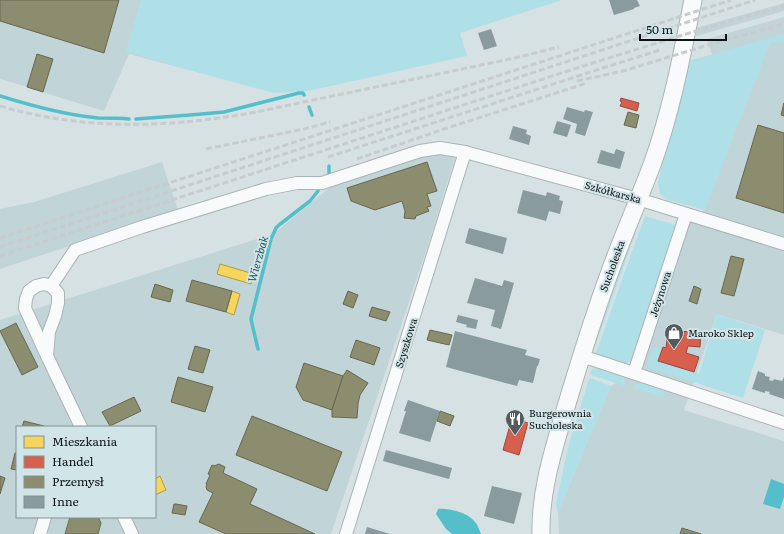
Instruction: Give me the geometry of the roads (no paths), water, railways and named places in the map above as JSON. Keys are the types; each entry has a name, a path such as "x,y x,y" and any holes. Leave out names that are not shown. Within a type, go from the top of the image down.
{"street":[{"name":"Sucholeska","path":"541,534 542,504 552,454 599,303 653,162 667,119 693,0"},
{"name":"Szkółkarska","path":"51,286 75,250 142,227 266,189 297,183 322,183 420,151 440,148 465,152 638,199 784,244"},
{"name":"Szyszkowa","path":"346,534 465,152"},
{"name":"Jeżynowa","path":"634,374 686,214"},
{"path":"47,356 49,332 55,316 58,303 58,294 51,286 44,284 36,286 29,291 25,308 47,356 81,426"},
{"path":"582,356 784,423"},
{"path":"40,534 45,518"},
{"path":"124,518 132,534"}],"water":[{"path":"771,479 784,484 784,497 780,509 763,504"},
{"path":"438,509 453,510 468,516 476,523 481,534 452,534 446,529 436,514"}],"waterway":[{"name":"Wierzbak","path":"136,119 224,112 299,93 303,93 304,95"},
{"name":"Wierzbak","path":"0,96 36,107 73,115 98,118 129,119"},
{"name":"Wierzbak","path":"309,107 312,115"},
{"name":"Wierzbak","path":"329,166 329,176"},
{"name":"Wierzbak","path":"258,349 251,319 271,239 276,228 310,201 318,191"}],"railway":[{"path":"0,238 731,0"},
{"path":"0,247 755,0"},
{"path":"0,256 580,67 686,34 784,6"},
{"path":"577,81 623,71 784,24"},
{"path":"0,106 64,120 96,123 159,124 191,121 256,112 515,58 559,47"},
{"path":"328,157 660,50"},
{"path":"357,159 587,83"},
{"path":"206,149 304,129 330,122"}],"place":[{"name":"Maroko Sklep","path":"674,350"},
{"name":"Burgerownia Sucholeska","path":"515,436"}]}
